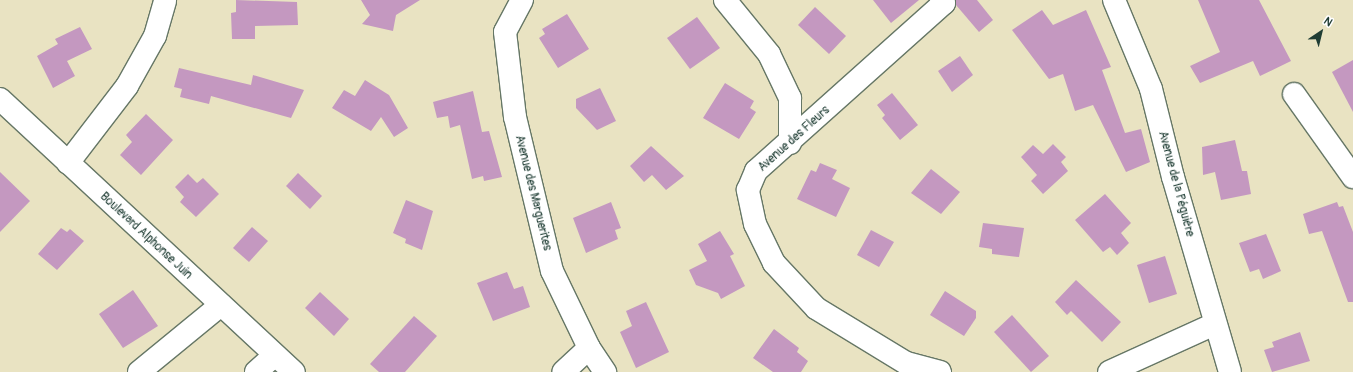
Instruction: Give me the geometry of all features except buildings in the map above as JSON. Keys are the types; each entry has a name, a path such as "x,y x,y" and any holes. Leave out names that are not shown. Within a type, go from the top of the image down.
{"street":[{"path":"68,163 127,86 155,36 165,0"},
{"name":"Avenue des Marguerites","path":"522,0 505,32 515,117 552,271 589,348 605,372"},
{"path":"725,0 769,54 790,98 790,143"},
{"name":"Avenue des Fleurs","path":"940,372 906,364 816,308 774,263 755,224 748,190 756,171 790,143 944,3 941,0"},
{"name":"Avenue de la Péguière","path":"1114,0 1151,89 1215,324 1230,372"},
{"path":"1294,94 1353,177"},
{"name":"Boulevard Alphonse Juin","path":"0,99 294,372"},
{"path":"139,372 221,305"},
{"path":"1109,372 1215,324"},
{"path":"563,372 589,348"},
{"path":"256,372 275,355"}]}
